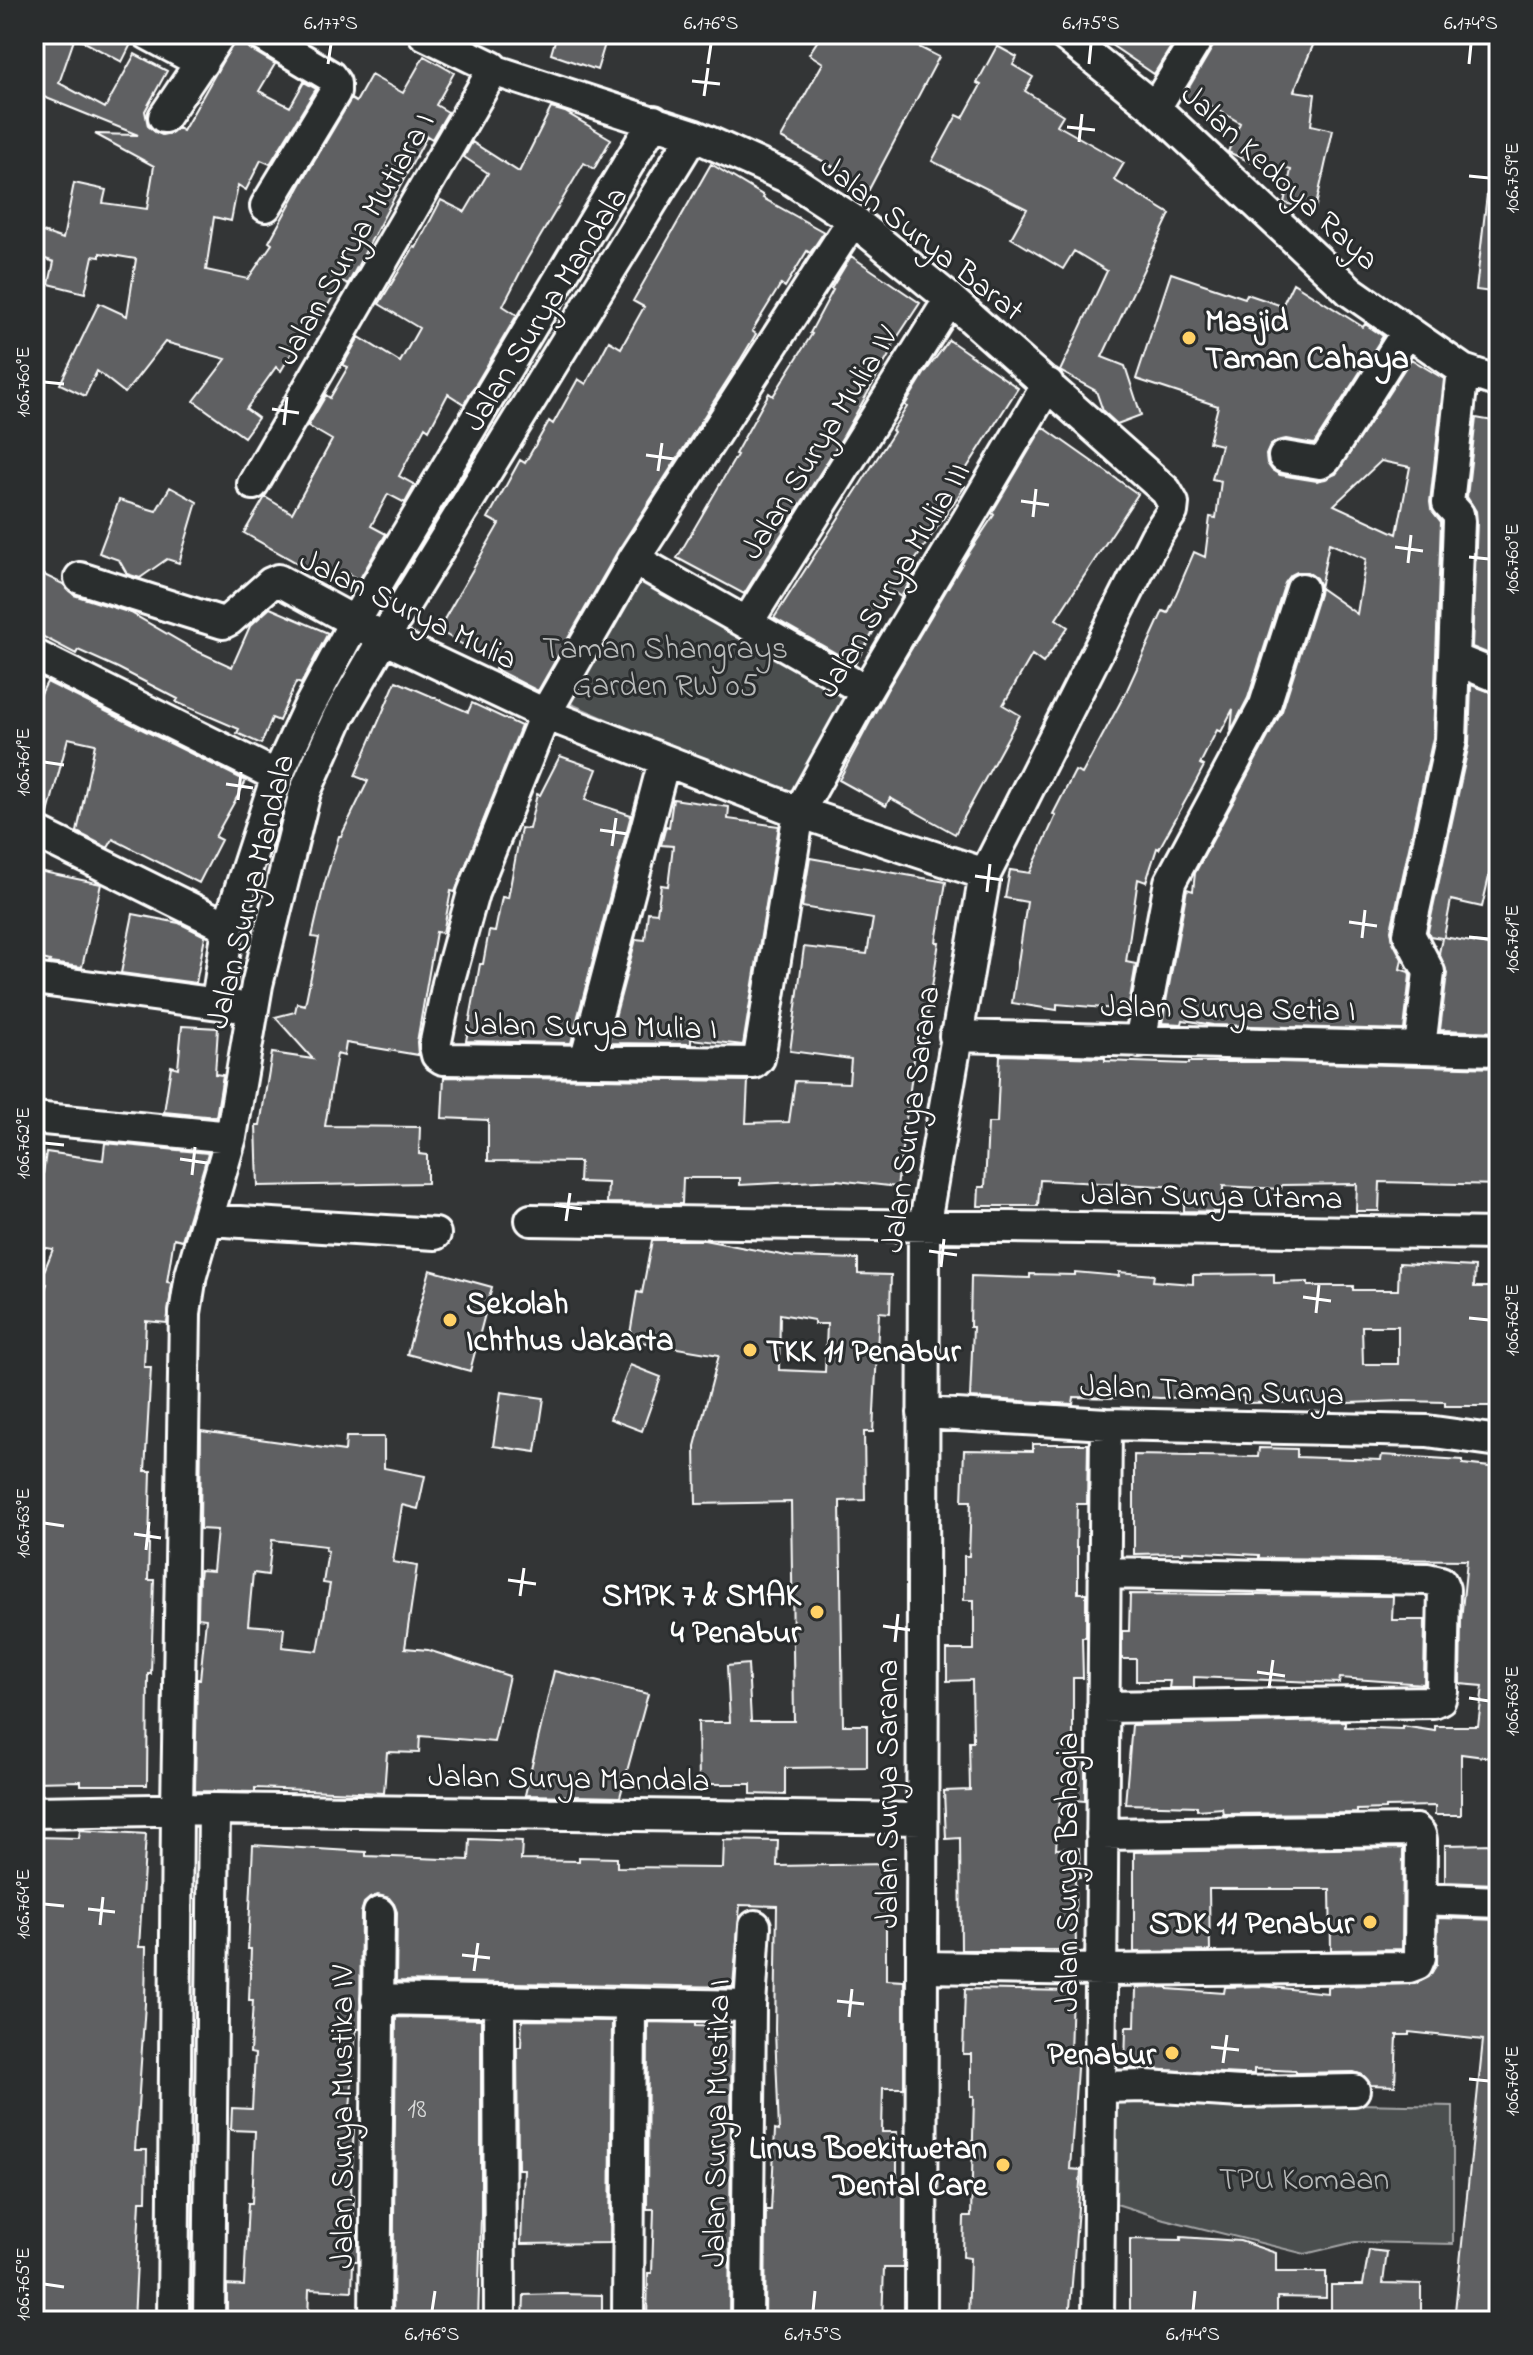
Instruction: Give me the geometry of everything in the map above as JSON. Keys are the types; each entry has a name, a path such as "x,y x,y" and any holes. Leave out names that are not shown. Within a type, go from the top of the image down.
{"street":[{"path":"148,34 202,63"},
{"path":"164,117 220,34"},
{"path":"260,34 330,76 335,83 335,92 266,206"},
{"name":"Jalan Surya Barat","path":"424,34 493,69 693,135 789,178 853,220 950,299 1166,491 1173,503"},
{"path":"480,34 493,69"},
{"name":"Jalan Kedoya Raya","path":"1063,34 1155,108 1350,291 1463,370 1499,382"},
{"path":"1155,108 1200,34"},
{"name":"Jalan Surya Mutiara I","path":"253,484 493,69"},
{"name":"Jalan Surya Mandala","path":"217,1003 228,927 277,776 308,709 355,621 654,121"},
{"name":"Jalan Surya Mandala","path":"173,2321 185,1313 191,1275 231,1137 266,943 305,792 339,716 693,135"},
{"path":"545,714 634,559 853,220"},
{"name":"Jalan Surya Mulia IV","path":"747,623 950,299"},
{"path":"1284,457 1320,463 1326,459 1406,333"},
{"path":"1420,1047 1429,972 1409,934 1448,761 1459,521 1458,514 1448,503 1463,370"},
{"name":"Jalan Surya Mulia III","path":"799,812 866,691 1048,384"},
{"name":"Jalan Surya Sarana","path":"921,2321 924,1228 985,874 1156,536 1172,512 1173,503"},
{"path":"634,559 866,691"},
{"name":"Jalan Surya Mulia","path":"80,578 223,623 278,580 384,638 545,714 799,812 985,874"},
{"path":"1140,1042 1170,882 1265,705 1302,589"},
{"path":"34,655 277,776"},
{"path":"1454,659 1499,677"},
{"name":"Jalan Surya Mulia I","path":"545,714 473,893 448,983 435,1046 437,1055 443,1059 754,1063 759,1058 799,812"},
{"path":"585,1061 664,761"},
{"path":"34,831 228,927"},
{"path":"34,979 252,1008"},
{"name":"Jalan Surya Setia I","path":"955,1036 1499,1050"},
{"path":"34,1118 231,1137"},
{"path":"209,1220 435,1234"},
{"name":"Jalan Surya Utama","path":"531,1220 1499,1234"},
{"name":"Jalan Taman Surya","path":"923,1413 1106,1424 1427,1431 1499,1441"},
{"name":"Jalan Surya Bahagia","path":"1098,2321 1106,1424"},
{"path":"1103,1707 1433,1702 1440,1699 1442,1691 1444,1589 1441,1582 1428,1579 1104,1573"},
{"path":"209,2321 214,1809"},
{"name":"Jalan Surya Mandala","path":"34,1812 214,1809 922,1819"},
{"path":"923,1967 1101,1970 1409,1967 1417,1964 1420,1957 1421,1840 1416,1830 1102,1834"},
{"path":"1421,1899 1499,1902"},
{"name":"Jalan Surya Mustika IV","path":"375,2321 379,1913"},
{"name":"Jalan Surya Mustika I","path":"747,2321 750,2006 755,1926"},
{"path":"377,1999 750,2006"},
{"path":"499,2001 500,2321"},
{"path":"628,2321 630,2005"},
{"path":"1100,2087 1146,2086 1241,2092 1354,2090"},
{"path":"175,2142 211,2143"}],"green space":[{"name":"Taman Shangrays Garden RW 05","path":"637,565 852,687 792,799 562,700"},
{"name":"TPU Komaan","path":"1116,2099 1453,2106 1453,2244 1355,2242 1305,2254 1164,2219 1110,2202"}],"building":[{"path":"34,34 124,34 131,38 122,62 75,37 59,83 105,108 135,54 167,71 145,111 148,126 162,135 178,128 183,131 238,34 242,34 250,49 275,64 259,91 290,107 304,82 316,89 270,164 261,160 246,190 238,185 231,221 214,217 206,270 248,279 272,244 269,242 351,99 356,102 371,75 403,93 424,56 454,73 436,105 448,112 432,139 427,136 348,284 342,281 324,312 318,308 281,371 276,367 246,409 258,418 244,437 194,401 226,359 165,342 125,393 97,371 85,396 60,384 99,303 127,316 136,259 100,253 100,257 93,256 85,293 49,284 54,262 34,255 34,229 63,239 74,183 106,190 103,203 147,209 154,166 95,134 138,135 34,93"},
{"path":"557,34 608,34 597,70 551,54"},
{"path":"822,34 909,34 905,40 939,57 865,197 843,184 848,175 781,138 823,63 809,54"},
{"path":"1095,34 1179,34 1154,74"},
{"path":"1218,34 1293,34 1314,43 1294,91 1315,94 1311,125 1333,130 1315,210 1284,203 1291,170 1256,161 1255,164 1228,152 1240,123 1208,104 1204,111 1182,99"},
{"path":"997,46 1017,57 1013,65 1033,77 1025,91 1063,115 1057,125 1124,163 1114,180 1170,214 1102,357 1125,366 1141,415 1117,424 1103,411 1096,391 1060,371 1107,271 1074,251 1063,269 1011,238 1027,209 932,161 957,115 963,118"},
{"path":"551,108 565,112 611,139 594,169 584,163 527,259 503,306 517,315 464,404 448,394 429,430 425,427 399,476 415,485 405,503 388,494 371,526 386,534 359,580 345,572 338,586 244,533 265,497 292,513 332,440 308,426 326,395 330,398 348,367 343,365 359,337 400,362 419,328 379,304 416,248 441,200 465,212 488,173 464,157 472,142 519,172"},
{"path":"711,164 824,232 810,253 807,251 785,287 781,284 752,331 756,334 619,549 538,691 495,669 497,665 438,630 499,524 488,518 520,460 525,463 549,421 553,424 578,379 586,384 609,341 621,348 644,307 633,301"},
{"path":"1487,194 1499,195 1499,293 1476,290"},
{"path":"851,256 920,303 891,347 844,435 744,594 677,558 769,393 773,396 812,334 831,289"},
{"path":"1171,273 1245,298 1247,294 1282,306 1293,283 1383,336 1314,444 1286,439 1270,446 1267,463 1280,475 1317,481 1336,474 1411,359 1444,379 1430,502 1431,509 1441,522 1433,738 1391,930 1402,959 1400,969 1410,975 1404,1030 1213,1025 1183,1020 1182,1024 1162,1023 1187,889 1193,891 1195,873 1282,711 1319,594 1320,586 1316,578 1307,572 1291,575 1285,583 1248,698 1231,731 1233,709 1221,732 1217,730 1200,764 1204,766 1157,848 1146,882 1138,879 1126,962 1136,964 1128,1010 1057,1004 1057,1010 1012,1003 1027,902 1005,898 1010,870 1030,873 1056,815 1053,814 1075,771 1082,774 1127,690 1163,611 1168,613 1194,552 1205,557 1210,517 1216,518 1221,481 1212,479 1221,445 1209,442 1218,406 1136,379","holes":["1381,461 1410,467 1397,534 1334,505","1329,543 1366,559 1357,614 1320,588"]},
{"path":"949,340 1018,388 958,482 965,486 914,562 919,566 901,597 892,591 888,595 871,626 875,629 855,664 774,618 894,432 892,430 924,374"},
{"path":"1476,418 1499,422 1499,465 1492,513 1499,514 1499,658 1472,647 1477,521 1476,511 1467,497"},
{"path":"1043,427 1138,494 1056,619 1068,627 1043,663 1032,655 1003,705 1020,715 955,834 890,798 886,806 839,780 887,690 994,515 992,513"},
{"path":"170,487 197,502 179,563 167,559 140,578 127,574 119,560 99,553 119,500 156,511"},
{"path":"34,570 63,584 74,595 131,613 195,650 232,667 250,626 270,608 328,633 301,684 296,682 279,721 272,718 261,744 237,733 239,729 176,702 178,699 118,668 78,650 76,654 34,632"},
{"path":"396,681 468,712 472,703 521,726 455,892 451,891 443,933 436,932 417,1042 418,1055 346,1043 344,1056 337,1054 325,1126 420,1127 419,1154 427,1155 427,1183 258,1186 256,1125 260,1125 272,1053 313,1059 275,1017 295,1012 297,1003 305,1005 319,938 312,937 324,885 339,836 368,781 355,776"},
{"path":"47,682 246,781 215,837 221,840 199,883 113,839 108,848 77,832 95,744 68,738 47,817 34,813 34,707"},
{"path":"1471,685 1499,695 1499,842 1482,907 1451,900 1444,937 1499,947 1499,1032 1440,1030 1447,973 1439,953 1442,938 1430,936 1428,931 1469,744"},
{"path":"560,756 597,769 585,800 631,815 571,1043 466,1041 480,964 483,964 489,931 495,932 502,897 508,898 521,828 529,829 537,794 540,795"},
{"path":"673,799 729,807 728,819 779,826 743,1045 691,1039 691,1044 608,1043 636,939 645,940 648,912 657,913 661,885 668,886 673,846 661,845 666,826 669,827"},
{"path":"810,858 946,882 924,1038 917,1037 897,1187 837,1180 740,1185 740,1178 683,1178 682,1204 607,1203 608,1183 579,1182 580,1162 488,1161 488,1120 442,1118 444,1077 748,1081 746,1123 789,1122 795,1081 849,1083 851,1059 790,1051 804,947 867,954 873,919 802,907"},
{"path":"34,870 101,884 82,967 49,963 34,957"},
{"path":"133,914 179,923 205,936 196,983 121,973"},
{"path":"182,1026 218,1028 215,1074 223,1075 216,1117 164,1112 171,1066 178,1068"},
{"path":"1000,1055 1189,1064 1280,1062 1499,1068 1499,1185 1380,1182 1379,1211 1356,1211 1357,1184 1282,1185 1281,1189 1223,1186 1222,1212 1184,1211 1184,1190 1181,1187 1040,1180 1038,1206 978,1206 979,1187 985,1187 988,1123 997,1123"},
{"path":"105,1143 208,1153 182,1240 174,1238 167,1282 172,1283 167,1323 146,1321 144,1367 151,1367 145,1471 151,1471 148,1580 154,1580 151,1674 148,1674 147,1785 34,1782 34,1319 47,1284 40,1281 53,1249 34,1246 34,1240 46,1152 103,1160"},
{"path":"652,1240 704,1240 792,1257 858,1259 858,1274 891,1275 890,1313 879,1312 873,1432 864,1432 865,1500 840,1501 843,1725 867,1725 867,1767 785,1768 785,1795 751,1794 751,1784 699,1784 698,1722 730,1722 727,1666 748,1664 751,1721 794,1721 791,1502 696,1504 695,1446 719,1355 629,1340 637,1292 642,1293","holes":["780,1314 814,1320 814,1324 827,1324 825,1372 779,1370"]},
{"path":"1399,1263 1475,1267 1474,1287 1499,1287 1499,1406 1445,1406 1445,1402 1403,1401 1244,1403 1244,1396 1074,1397 1073,1404 970,1398 973,1327 970,1327 971,1276 1030,1278 1030,1274 1075,1275 1075,1272 1119,1276 1119,1272 1154,1275 1153,1281 1193,1284 1193,1275 1274,1274 1274,1283 1308,1282 1308,1286 1353,1286 1353,1290 1398,1290","holes":["1362,1326 1398,1326 1398,1364 1363,1364"]},
{"name":"Sekolah Ichthus Jakarta","path":"430,1270 492,1287 470,1371 407,1354"},
{"path":"630,1365 661,1377 642,1431 610,1419"},
{"path":"501,1392 544,1398 536,1452 493,1446"},
{"path":"201,1431 345,1451 346,1437 384,1437 384,1468 425,1476 418,1509 402,1505 393,1562 417,1566 405,1648 428,1650 509,1676 494,1742 420,1736 419,1753 387,1752 384,1793 255,1788 255,1792 195,1791 197,1679 200,1679 206,1619 198,1618 199,1577 200,1570 213,1571 217,1530 200,1529","holes":["272,1540 326,1546 323,1583 330,1584 318,1651 282,1647 284,1628 248,1625 253,1573 268,1575"]},
{"path":"1033,1444 1088,1444 1087,1504 1077,1504 1076,1547 1078,1593 1086,1593 1086,1637 1082,1637 1083,1678 1073,1678 1073,1756 1085,1757 1085,1801 1060,1799 1056,1849 1079,1848 1080,1878 1075,1878 1076,1950 961,1950 960,1838 946,1839 944,1791 970,1790 969,1742 973,1742 972,1680 947,1681 947,1650 974,1650 974,1600 964,1600 964,1556 969,1556 971,1501 962,1501 964,1450 1033,1451"},
{"path":"1259,1448 1297,1449 1297,1457 1381,1460 1382,1455 1463,1460 1463,1464 1499,1468 1499,1759 1461,1754 1461,1815 1435,1815 1435,1806 1385,1807 1357,1810 1357,1813 1223,1814 1222,1808 1197,1810 1197,1806 1125,1804 1132,1725 1345,1721 1345,1727 1402,1729 1402,1726 1435,1731 1435,1726 1478,1726 1483,1686 1460,1684 1461,1620 1467,1560 1259,1558 1259,1555 1183,1551 1134,1554 1134,1455 1258,1457"},
{"path":"1130,1594 1393,1596 1392,1620 1425,1620 1424,1684 1340,1678 1339,1683 1194,1677 1194,1688 1169,1688 1170,1681 1136,1681 1136,1659 1122,1659 1122,1631 1129,1631"},
{"path":"554,1671 648,1694 620,1797 525,1795"},
{"path":"80,1830 146,1834 139,1947 146,1947 145,2004 135,2150 147,2150 146,2201 140,2201 134,2321 34,2321 34,1837 79,1838"},
{"path":"470,1839 522,1841 521,1860 617,1858 617,1867 723,1868 724,1840 778,1841 777,1866 886,1864 886,1980 904,1981 904,2088 883,2088 882,2132 897,2132 897,2183 903,2183 903,2268 884,2268 882,2321 765,2321 766,2210 771,2210 775,2130 779,2131 775,2030 777,1906 740,1905 733,1987 396,1981 397,1912 389,1898 378,1895 364,1903 361,1913 360,2029 356,2029 349,2123 354,2123 353,2232 358,2232 358,2261 353,2261 352,2291 309,2289 308,2321 227,2321 227,2285 244,2286 248,2203 252,2203 255,2131 231,2130 232,2108 252,2109 255,2054 250,2053 253,2000 249,2000 251,1949 248,1949 253,1845 366,1852 366,1856 469,1860"},
{"path":"1495,1844 1496,1884 1445,1882 1445,1845"},
{"name":"SDK 11 Penabur","path":"1403,1848 1402,1949 1331,1950 1330,1889 1209,1889 1210,1951 1134,1952 1134,1852"},
{"path":"1438,1918 1499,1920 1499,2321 1454,2321 1483,2040 1409,2032 1409,2035 1397,2035 1395,2086 1371,2085 1363,2075 1354,2072 1296,2073 1254,2069 1254,2074 1241,2074 1125,2068 1126,2027 1135,2027 1136,1988 1168,1987 1224,1993 1225,1987 1262,1986 1327,1993 1327,1987 1331,1986 1415,1984 1429,1977 1437,1964"},
{"path":"965,1989 1072,1991 1070,2054 1078,2054 1070,2169 1081,2170 1069,2321 968,2321 970,2258 963,2257 964,2217 971,2217 974,2096 971,2096 971,2054 963,2054"},
{"path":"396,2017 481,2019 478,2321 393,2321"},
{"path":"522,2020 612,2021 610,2243 521,2244 524,2169 518,2169 517,2047 521,2047"},
{"path":"648,2022 732,2027 729,2321 647,2321 654,2209 647,2209"},
{"path":"1181,2237 1240,2241 1276,2253 1276,2272 1326,2272 1326,2298 1277,2297 1277,2321 1130,2321 1130,2239 1181,2240"},
{"path":"1369,2250 1387,2252 1383,2283 1421,2284 1421,2321 1331,2321 1331,2285 1363,2285"},
{"path":"524,2295 602,2295 602,2321 523,2321"}],"place":[{"name":"Masjid Taman Cahaya","path":"1189,338"},
{"name":"Sekolah Ichthus Jakarta","path":"450,1320"},
{"name":"TKK 11 Penabur","path":"750,1350"},
{"name":"SMPK 7 & SMAK 4 Penabur","path":"817,1612"},
{"name":"SDK 11 Penabur","path":"1370,1922"},
{"name":"Penabur","path":"1172,2053"},
{"name":"Linus Boekitwetan Dental Care","path":"1003,2165"}]}
